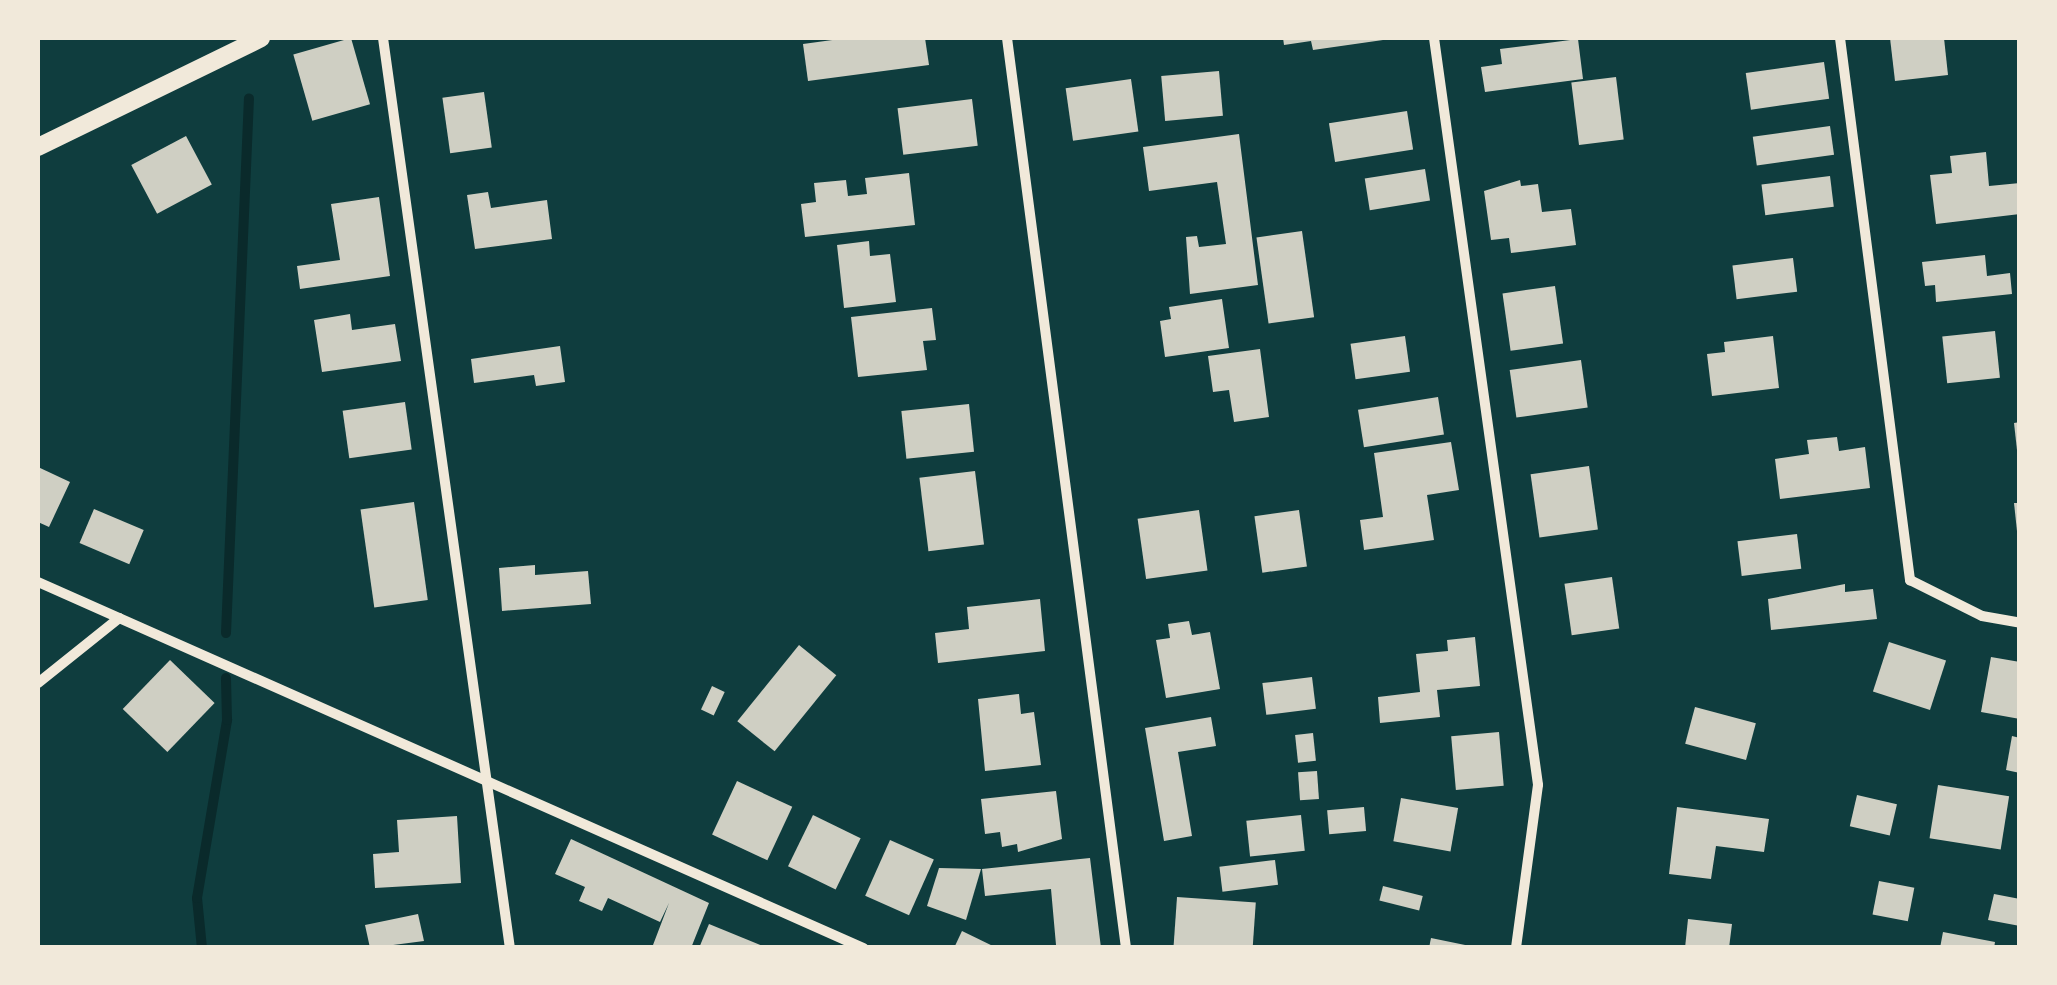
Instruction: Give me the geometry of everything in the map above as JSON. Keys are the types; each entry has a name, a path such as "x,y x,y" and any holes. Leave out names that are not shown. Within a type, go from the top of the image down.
{"street":[{"path":"38,148 261,38"},
{"path":"383,38 483,780 510,948"},
{"path":"1007,38 1126,948"},
{"path":"1434,38 1538,785 1516,948"},
{"path":"1840,38 1910,580 1982,616 2020,623"},
{"path":"38,582 863,948"},
{"path":"38,683 119,618"}],"building":[{"path":"351,38 370,104 312,121 293,55"},
{"path":"847,38 925,38 929,65 808,81 803,44"},
{"path":"1283,38 1383,40 1313,50 1311,41 1284,45"},
{"path":"1890,38 1944,38 1948,75 1895,81"},
{"path":"1578,39 1583,79 1485,92 1481,67 1502,64 1500,49"},
{"path":"1824,62 1829,99 1751,110 1746,73"},
{"path":"1219,71 1223,116 1165,121 1161,76"},
{"path":"1616,77 1624,140 1579,145 1571,82"},
{"path":"1131,79 1138,131 1073,141 1066,88"},
{"path":"484,92 492,147 450,153 442,98"},
{"path":"972,99 978,146 903,155 898,108"},
{"path":"1407,111 1413,150 1335,162 1329,123"},
{"path":"1830,126 1834,155 1757,166 1753,137"},
{"path":"1239,134 1258,285 1190,294 1186,237 1197,236 1199,247 1226,244 1217,182 1149,191 1143,147"},
{"path":"186,136 212,185 157,214 131,165"},
{"path":"1986,152 1989,186 2020,183 2020,214 1936,224 1930,175 1952,173 1950,156"},
{"path":"1425,169 1430,201 1370,210 1365,179"},
{"path":"909,173 915,225 805,237 801,204 816,202 814,183 846,180 848,196 867,194 865,178"},
{"path":"1830,176 1834,207 1765,215 1762,184"},
{"path":"1520,180 1521,186 1538,184 1542,212 1571,209 1576,245 1511,253 1509,238 1491,240 1484,191"},
{"path":"488,192 491,208 547,200 552,239 475,249 467,195"},
{"path":"379,197 390,276 300,289 297,266 340,260 331,204"},
{"path":"1302,231 1314,317 1269,324 1256,237"},
{"path":"869,241 870,256 890,254 896,302 844,308 837,245"},
{"path":"1985,255 1987,276 2010,273 2012,294 1936,302 1935,285 1925,286 1922,262"},
{"path":"1793,258 1797,292 1737,299 1732,265"},
{"path":"1555,286 1563,343 1511,351 1503,293"},
{"path":"1222,299 1229,348 1165,357 1160,321 1171,319 1169,307"},
{"path":"932,308 936,340 923,341 927,370 858,377 851,317"},
{"path":"350,314 352,330 395,324 401,361 322,372 314,320"},
{"path":"1995,331 2000,378 1947,383 1942,337"},
{"path":"1405,336 1410,372 1356,379 1351,344"},
{"path":"1773,336 1779,388 1712,396 1707,354 1725,352 1724,342"},
{"path":"560,346 565,382 536,386 534,375 474,383 471,359"},
{"path":"1260,349 1269,417 1234,422 1229,390 1213,392 1208,356"},
{"path":"1581,360 1588,408 1516,418 1510,370"},
{"path":"1438,397 1444,435 1364,447 1358,410"},
{"path":"405,402 412,450 349,458 343,411"},
{"path":"969,404 974,452 906,459 901,411"},
{"path":"2020,422 2020,450 2017,450 2014,423"},
{"path":"1837,437 1839,451 1865,447 1870,488 1780,499 1775,459 1809,454 1807,440"},
{"path":"1451,442 1459,490 1427,495 1434,540 1364,550 1360,520 1383,517 1374,453"},
{"path":"1589,466 1598,529 1539,538 1531,474"},
{"path":"38,467 70,482 49,527 38,522"},
{"path":"975,471 984,544 928,551 919,478"},
{"path":"414,502 428,600 374,608 361,510"},
{"path":"2014,503 2020,503 2020,531 2017,531"},
{"path":"94,509 144,530 129,564 80,543"},
{"path":"1199,510 1207,570 1146,579 1138,519"},
{"path":"1299,510 1307,566 1262,573 1254,516"},
{"path":"1797,534 1801,569 1742,576 1737,541"},
{"path":"535,565 535,575 588,571 591,604 502,611 499,568"},
{"path":"1612,577 1619,628 1572,635 1564,584"},
{"path":"1845,584 1845,592 1873,589 1877,619 1771,630 1768,599"},
{"path":"1040,599 1045,651 938,663 935,633 969,629 967,607"},
{"path":"1189,621 1192,635 1210,632 1220,689 1166,698 1156,640 1170,638 1168,624"},
{"path":"1475,637 1480,686 1437,690 1440,717 1380,723 1378,697 1420,692 1416,654 1448,651 1447,640"},
{"path":"1889,642 1946,661 1930,710 1873,691"},
{"path":"799,645 836,675 775,751 737,721"},
{"path":"1991,657 2020,662 2020,719 1981,712"},
{"path":"170,660 215,703 167,752 123,709"},
{"path":"1312,677 1316,709 1266,715 1262,683"},
{"path":"712,686 725,692 714,715 701,710"},
{"path":"1019,694 1021,714 1034,712 1041,765 985,771 978,699"},
{"path":"1695,707 1756,723 1746,760 1685,744"},
{"path":"1211,717 1216,746 1178,752 1192,836 1164,841 1145,728"},
{"path":"1499,732 1504,786 1456,790 1451,736"},
{"path":"1313,733 1316,761 1298,763 1295,735"},
{"path":"2012,736 2020,738 2020,773 2006,770"},
{"path":"1317,771 1319,799 1300,800 1298,772"},
{"path":"737,781 792,807 767,860 712,834"},
{"path":"1938,785 2009,796 2001,850 1930,838"},
{"path":"1056,791 1062,839 1018,852 1017,844 1002,847 1000,832 985,834 981,799"},
{"path":"1857,795 1897,804 1890,835 1850,826"},
{"path":"1401,798 1458,808 1450,851 1393,841"},
{"path":"1364,807 1366,831 1329,834 1327,810"},
{"path":"1677,807 1769,819 1764,852 1716,846 1711,879 1669,874"},
{"path":"813,815 861,838 836,889 788,866"},
{"path":"1301,815 1305,851 1250,857 1246,821"},
{"path":"457,816 461,883 375,888 373,854 399,852 397,820"},
{"path":"571,839 709,903 691,948 653,945 669,903 660,922 608,898 602,911 579,901 585,887 555,874"},
{"path":"890,840 934,860 909,915 865,896"},
{"path":"1090,858 1101,948 1056,945 1051,889 985,896 982,869"},
{"path":"1275,860 1278,885 1222,892 1219,867"},
{"path":"939,868 981,869 966,920 927,906"},
{"path":"1879,881 1914,888 1908,921 1873,914"},
{"path":"1383,886 1423,896 1419,910 1379,901"},
{"path":"1994,894 2020,899 2020,926 1988,920"},
{"path":"1177,897 1256,903 1253,948 1173,948"},
{"path":"418,914 424,941 370,948 365,925"},
{"path":"1688,919 1732,924 1729,948 1685,948"},
{"path":"709,924 765,947 765,948 699,948"},
{"path":"962,931 997,948 954,948"},
{"path":"1943,932 1995,942 1994,948 1940,948"},
{"path":"1431,938 1470,946 1470,948 1429,948"}],"waterway":[{"path":"226,633 249,98"},
{"path":"202,948 197,898 227,720 226,678"}]}
